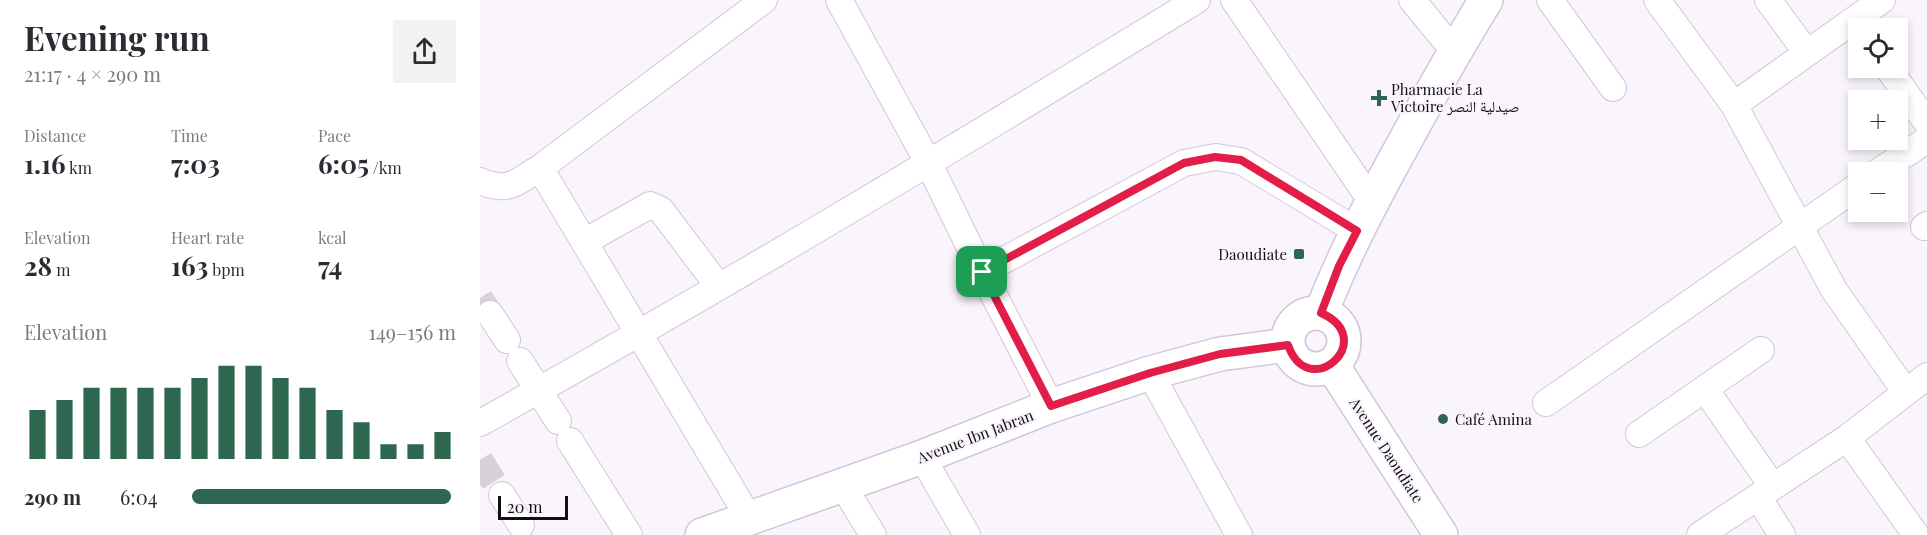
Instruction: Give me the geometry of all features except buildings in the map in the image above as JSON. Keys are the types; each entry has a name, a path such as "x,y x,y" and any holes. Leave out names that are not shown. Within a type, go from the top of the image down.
{"street":[{"path":"480,181 505,188 540,168 764,0"},
{"path":"480,423 929,164 1197,0"},
{"path":"1234,0 1364,217"},
{"path":"1412,0 1454,51"},
{"path":"1321,313 1339,266 1364,217 1454,51 1486,0"},
{"path":"1550,0 1613,88"},
{"path":"1657,0 1734,105 1834,290 1905,391"},
{"path":"1768,0 1807,53"},
{"path":"1862,18 1877,1"},
{"path":"845,3 1051,406"},
{"path":"1734,105 1807,53 1848,29"},
{"path":"1895,78 1927,123"},
{"path":"1893,162 1927,140"},
{"path":"982,272 1184,163 1215,157 1241,160 1364,217"},
{"path":"540,168 749,518"},
{"path":"1546,403 1848,193"},
{"path":"584,242 650,205 661,210 719,287"},
{"path":"1308,313 1321,313 1334,318 1342,329 1345,342 1341,355 1332,365 1321,369 1310,369 1300,364 1292,355 1288,345 1290,332 1297,320 1308,313"},
{"path":"490,314 629,535"},
{"name":"Avenue Ibn Jabran","path":"702,535 922,457 1051,406 1150,373 1220,354 1288,345"},
{"path":"1639,434 1761,350"},
{"name":"Avenue Daoudiate","path":"1332,365 1441,535"},
{"path":"1150,373 1234,534"},
{"path":"1700,535 1847,438 1927,376"},
{"path":"1705,389 1766,492 1782,535"},
{"path":"1847,438 1916,535"},
{"path":"922,457 967,535"},
{"path":"842,484 873,535"},
{"path":"502,495 521,525"}],"tunnel":[{"path":"480,298 490,314"},
{"path":"480,460 502,495"}],"place":[{"name":"Pharmacie La Victoire صيدلية النصر","path":"1379,98"},
{"name":"Daoudiate","path":"1299,254"},
{"name":"Café Amina","path":"1443,419"}],"route":[{"path":"1215,157 1241,160 1357,231 1339,266 1321,313 1334,318 1342,329 1345,342 1341,355 1332,365 1321,369 1310,369 1300,364 1292,355 1288,345 1220,354 1150,373 1051,406 982,272 1184,163 1215,157"}]}
